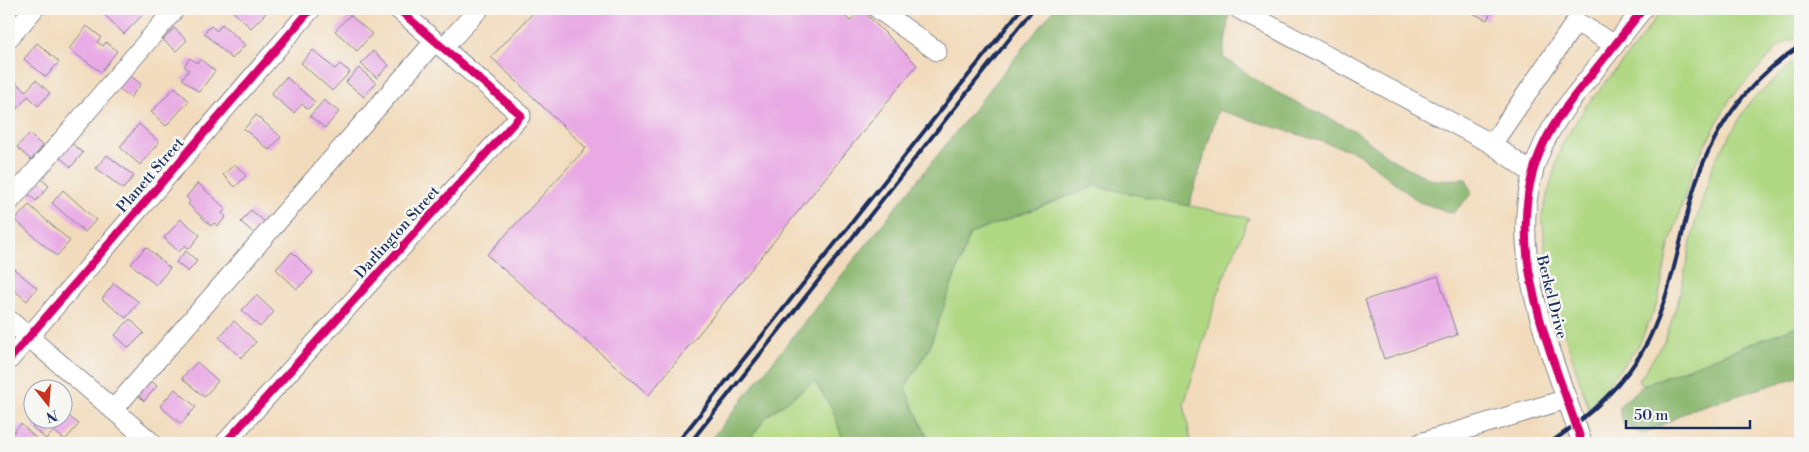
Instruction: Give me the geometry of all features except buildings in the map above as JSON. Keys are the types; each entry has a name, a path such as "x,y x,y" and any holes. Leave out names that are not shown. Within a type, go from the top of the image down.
{"street":[{"path":"9,38 34,9"},
{"path":"9,202 175,9"},
{"name":"Planett Street","path":"9,360 311,9"},
{"path":"398,9 439,44"},
{"path":"113,410 439,44 479,9"},
{"path":"878,9 937,51"},
{"path":"1239,9 1492,144 1533,174"},
{"name":"Berkel Drive","path":"1582,443 1542,322 1531,282 1526,245 1526,210 1533,174 1543,144 1560,115 1643,9"},
{"path":"1492,144 1575,24 1615,45"},
{"name":"Darlington Street","path":"225,443 521,115 439,44"},
{"path":"9,320 152,443"},
{"path":"1420,443 1567,400"}],"green space":[{"path":"1054,9 1223,9 1229,14 1223,57 1270,89 1355,131 1391,159 1432,180 1466,179 1472,194 1453,213 1419,202 1356,152 1218,110 1189,206 1095,186 970,234 929,348 905,388 930,443 844,443 833,410 814,381 766,417 747,443 708,443"},
{"path":"1662,9 1800,9 1800,36 1780,45 1730,99 1694,166 1668,250 1658,301 1639,345 1589,409 1549,287 1542,215 1561,146 1586,106 1640,40"},
{"path":"1800,59 1800,325 1644,385 1638,382 1665,340 1679,298 1695,224 1714,162 1750,102 1792,63"},
{"path":"1095,186 1249,218 1222,281 1184,404 1191,443 930,443 905,388 929,348 970,234"},
{"path":"1800,325 1800,376 1690,410 1643,435 1623,424 1619,406 1644,385"},
{"path":"814,381 833,410 844,443 747,443 766,417"}],"railway":[{"path":"677,443 1021,9"},
{"path":"690,443 1033,9"},
{"path":"1550,443 1579,422 1605,398 1618,385 1639,357 1663,305 1693,192 1700,170 1710,149 1733,109 1748,91 1781,59 1800,46"}],"cycle path":[{"path":"9,360 311,9"},
{"path":"225,443 521,115 398,9"},
{"path":"1582,443 1556,370 1534,294 1527,256 1526,218 1531,180 1544,143 1558,118 1643,9"}]}
